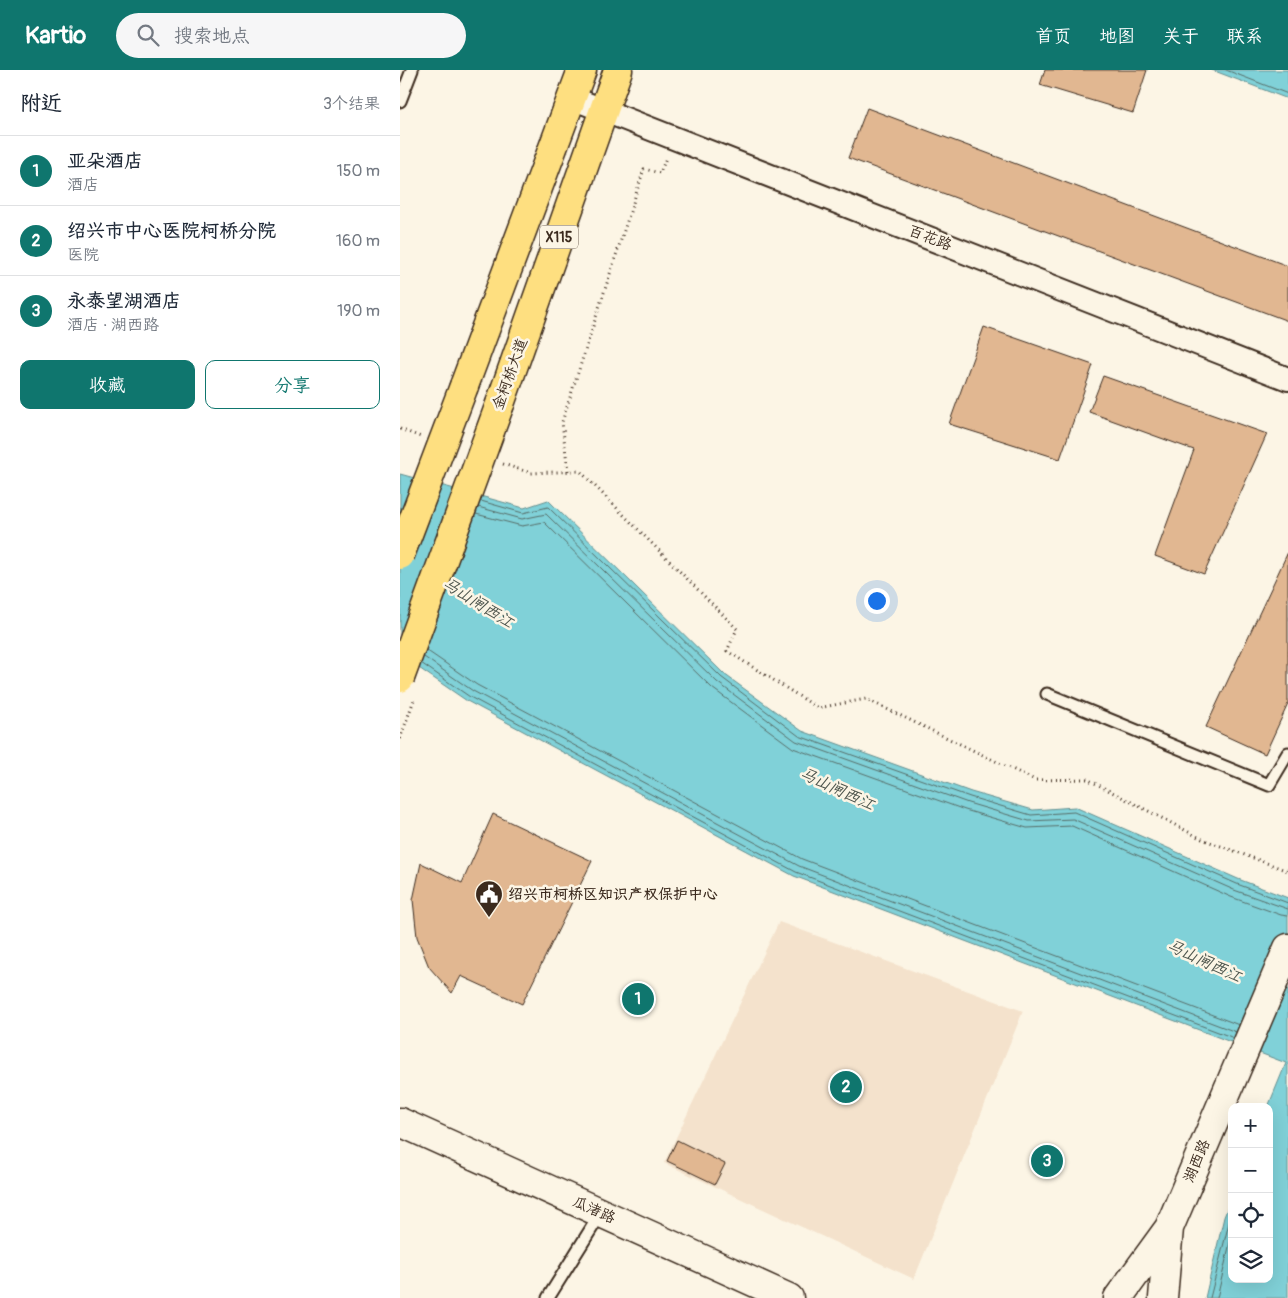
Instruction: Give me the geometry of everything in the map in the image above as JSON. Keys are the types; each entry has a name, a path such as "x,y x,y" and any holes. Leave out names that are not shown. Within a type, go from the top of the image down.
{"main road":[{"name":"X115","path":"400,555 582,70"},
{"name":"金柯桥大道","path":"407,687 500,404 618,70"}],"street":[{"name":"百花路","path":"572,98 1288,378"},
{"name":"湖西路","path":"1163,1298 1169,1228 1288,948"},
{"name":"瓜渚路","path":"400,1122 789,1298"},
{"path":"1118,1298 1169,1228"}],"lane":[{"path":"400,101 412,70"},
{"path":"1047,694 1269,785 1288,753"},
{"path":"548,1298 601,1213"}],"path":[{"path":"568,471 562,422 644,169 660,174 673,138"},
{"path":"400,429 428,439"},
{"path":"503,464 531,474 580,471 737,630 727,651 818,708 866,699 1034,780 1087,779 1202,839 1288,872"},
{"path":"400,739 407,687"}],"shaded area":[{"path":"779,922 1023,1011 914,1279 664,1163"}],"water":[{"path":"1212,70 1288,70 1288,99"},
{"name":"马山闸西江","path":"400,474 524,508 548,500 724,674 802,731 971,792 1033,810 1075,807 1238,879 1288,898 1288,1298 1205,1298 1228,1207 1228,1283 1273,1283 1273,1103 1270,1103 1286,1063 794,876 467,701 400,655"}],"building":[{"path":"1045,70 1147,70 1133,113 1040,85"},
{"path":"867,108 1288,266 1288,321 848,158"},
{"path":"984,327 1093,365 1060,459 949,424"},
{"path":"1103,376 1267,434 1204,574 1155,556 1194,450 1089,412"},
{"path":"1288,552 1288,704 1265,754 1206,727"},
{"name":"绍兴市柯桥区知识产权保护中心","path":"493,814 592,861 522,1004 461,976 452,993 429,967 417,937 413,900 421,863 462,883"},
{"path":"677,1140 725,1164 715,1184 667,1161"}],"place":[{"name":"绍兴市柯桥区知识产权保护中心","path":"489,918"},
{"name":"亚朵酒店","path":"638,999"},
{"name":"绍兴市中心医院柯桥分院","path":"846,1087"},
{"name":"永泰望湖酒店","path":"1047,1161"}]}
